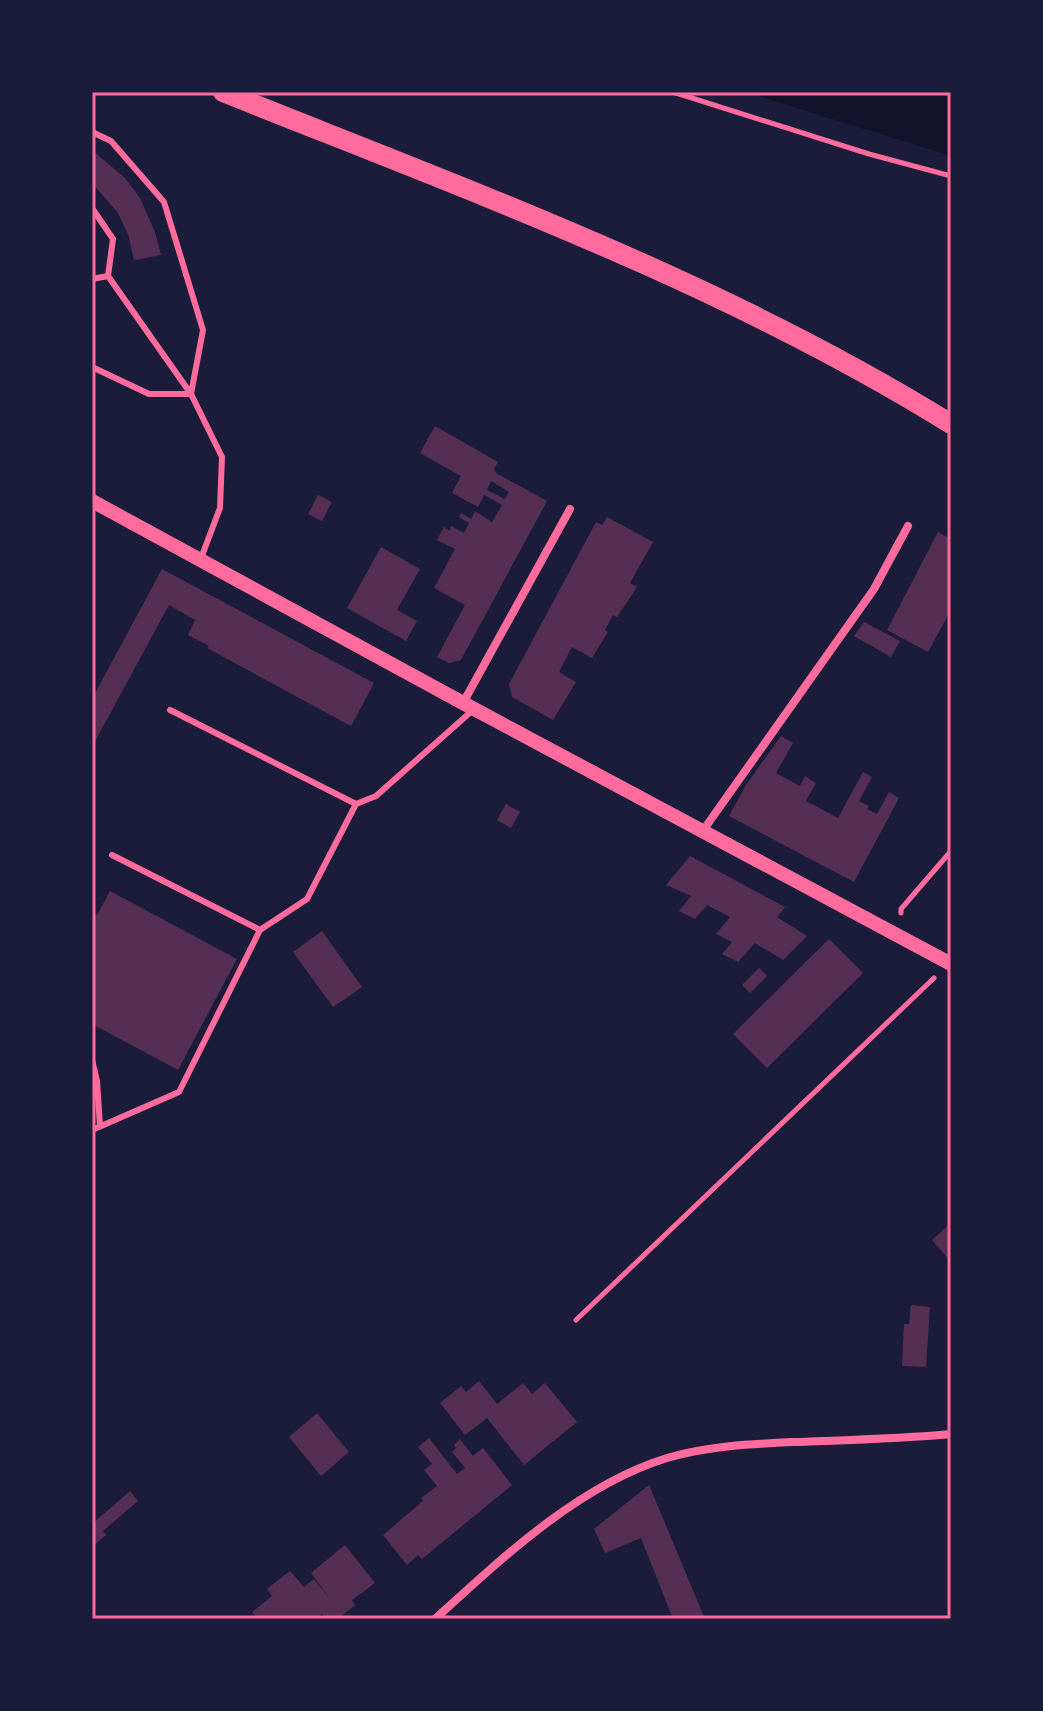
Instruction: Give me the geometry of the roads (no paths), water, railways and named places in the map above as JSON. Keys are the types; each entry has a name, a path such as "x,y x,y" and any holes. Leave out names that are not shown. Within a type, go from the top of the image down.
{"highway":[{"path":"223,92 621,254 771,325 951,424"}],"street":[{"path":"92,501 950,964"},
{"path":"469,706 570,509"},
{"path":"702,832 874,589 908,526"},
{"path":"435,1619 583,1497 641,1467 670,1457 736,1445 951,1434"}],"lane":[{"path":"92,132 111,141 164,202 203,330 191,394"},
{"path":"92,208 113,239 108,276 191,394 222,457 220,508 200,561"},
{"path":"92,279 108,276"},
{"path":"92,367 149,394 191,394"},
{"path":"92,1130 179,1092 260,930 307,899 356,804 376,796 469,706"},
{"path":"170,710 356,804"},
{"path":"112,855 260,930"},
{"path":"92,1060 97,1081 100,1126"}]}
